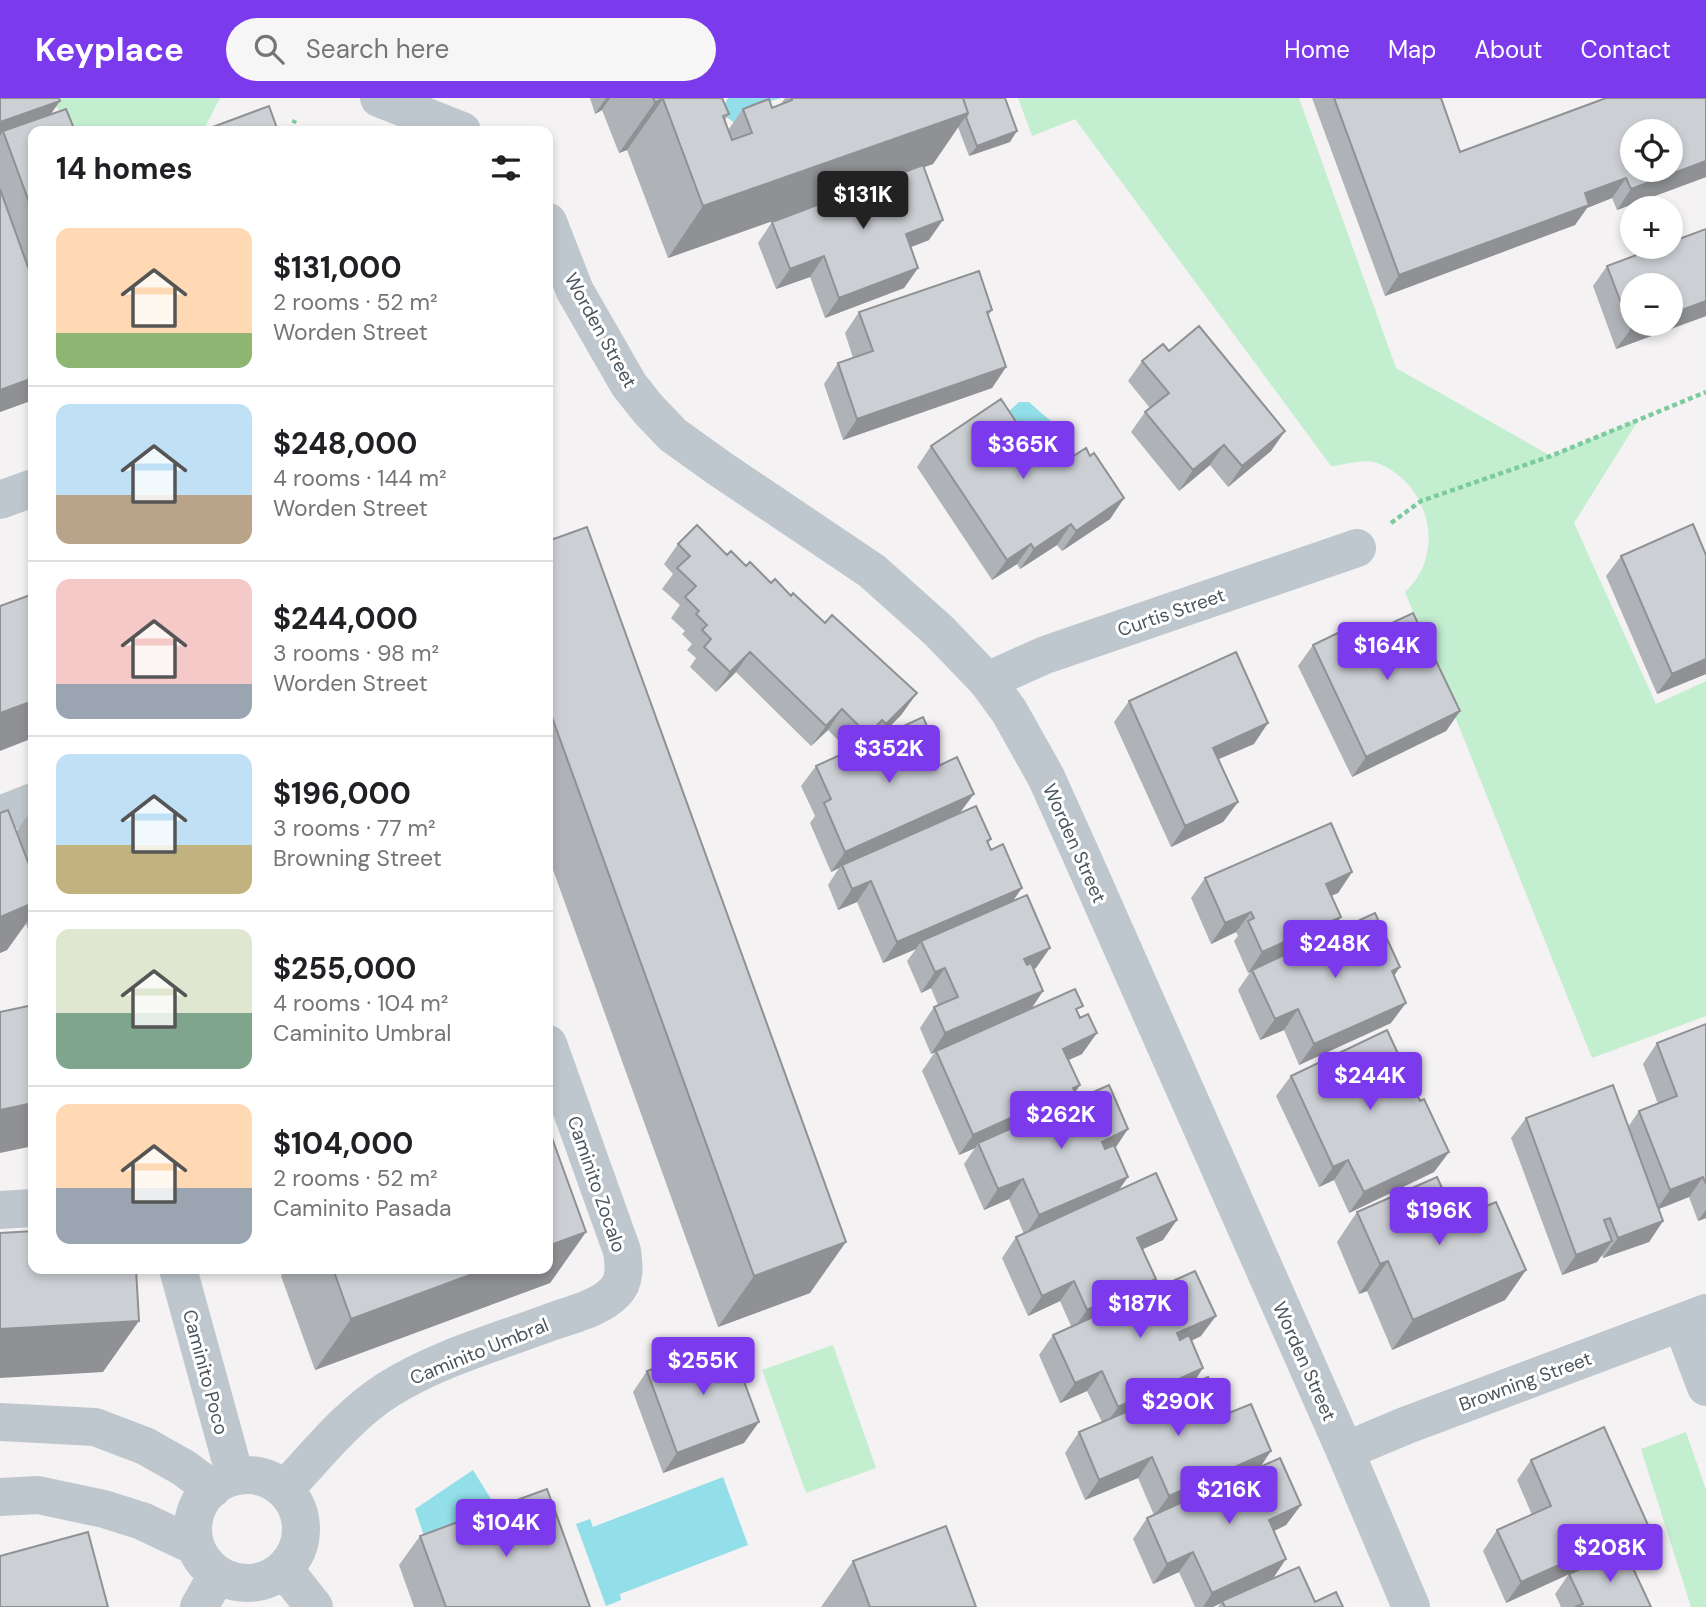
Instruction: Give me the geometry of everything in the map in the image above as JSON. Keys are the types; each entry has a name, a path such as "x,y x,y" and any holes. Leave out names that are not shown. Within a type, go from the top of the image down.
{"street":[{"path":"379,98 449,126"},
{"name":"Worden Street","path":"553,250 561,296 629,384 673,435 872,571 939,631 988,681 1009,711 1046,777 1345,1451 1411,1607"},
{"path":"0,500 28,490"},
{"name":"Curtis Street","path":"988,681 1045,655 1357,548"},
{"path":"0,815 28,804"},
{"name":"Caminito Zocalo","path":"553,1058 622,1251 624,1274 620,1284"},
{"path":"0,1210 28,1208"},
{"name":"Caminito Poco","path":"179,1274 224,1482"},
{"name":"Caminito Umbral","path":"285,1489 348,1423 387,1390 428,1367 589,1308 615,1292 620,1284"},
{"path":"1694,1318 1706,1387"},
{"name":"Browning Street","path":"1345,1451 1407,1425 1694,1318"},
{"path":"0,1422 95,1426 145,1446 184,1468 224,1482"},
{"path":"0,1497 37,1495 104,1509 142,1521 204,1576 252,1584 269,1579 284,1569 295,1554 301,1538 301,1520 295,1503 285,1489 270,1479 253,1475 224,1482 205,1494 196,1510 192,1529 204,1576"},
{"path":"284,1569 314,1607"}],"path":[{"path":"292,126 295,120"},
{"path":"1357,548 1421,501 1551,456 1706,392"}],"green space":[{"path":"51,98 220,98 206,126 69,126"},
{"path":"1018,98 1299,98 1396,368 1551,456 1639,419 1574,523 1656,704 1706,681 1706,1016 1592,1058 1405,592 1418,576 1426,558 1429,538 1419,501 1408,484 1393,471 1374,462 1331,466 1075,119 1032,136"},
{"path":"833,1345 876,1468 806,1493 762,1370"},
{"path":"1686,1432 1706,1490 1706,1607 1691,1607 1641,1449"}],"water":[{"path":"728,98 781,98 759,105 737,125 720,112"},
{"path":"1019,402 1029,402 1072,438 1073,448 1061,462 1035,450 1031,441 1018,434 1008,412"},
{"path":"473,1470 499,1512 425,1539 415,1509"},
{"path":"723,1477 748,1545 620,1594 621,1600 606,1606 576,1524 590,1519 593,1527"}],"building":[{"path":"0,98 59,98 60,101 0,122"},
{"path":"653,98 722,98 729,114 723,116 732,140 752,133 743,109 769,99 772,108 792,100 791,98 963,98 968,113 703,206 663,99 655,102"},
{"path":"963,98 1005,98 1017,131 977,146 966,117 968,113"},
{"path":"1334,98 1441,98 1460,152 1606,98 1706,98 1706,161 1683,170 1683,119 1620,119 1620,180 1585,193 1589,205 1399,275"},
{"path":"269,106 276,126 215,126"},
{"path":"66,109 73,126 28,126 28,199 3,131"},
{"path":"923,165 943,220 906,234 918,268 839,298 824,256 790,269 772,222"},
{"path":"1628,182 1650,182 1631,189"},
{"path":"0,189 28,267 28,380 0,390"},
{"path":"1706,229 1706,301 1683,310 1683,273 1620,273 1620,300 1607,266 1626,259 1683,259 1683,238"},
{"path":"979,271 992,310 987,312 1006,367 857,419 838,363 873,351 859,312"},
{"path":"1199,326 1285,431 1242,466 1224,445 1193,470 1145,412 1169,393 1142,361 1163,344 1169,351"},
{"path":"1001,399 1030,443 1038,437 1049,440 1056,455 1072,457 1086,448 1090,456 1094,453 1124,498 1076,531 1071,524 1034,549 1031,544 1007,560 931,446"},
{"path":"1693,524 1706,555 1706,659 1672,674 1621,556"},
{"path":"697,525 727,555 731,551 746,566 750,562 771,583 775,579 791,596 793,593 825,623 832,615 917,693 886,724 882,720 868,735 842,709 826,726 750,652 730,672 704,647 711,639 702,630 707,625 696,614 699,611 685,597 696,586 677,568 690,556 678,544"},
{"path":"587,527 846,1242 754,1276 553,720 553,539"},
{"path":"28,596 28,703 0,713 0,606"},
{"path":"1413,613 1460,711 1366,757 1313,645 1354,625 1360,638"},
{"path":"1236,652 1268,723 1213,748 1238,802 1185,826 1129,701"},
{"path":"923,717 938,751 924,758 930,770 957,757 974,794 845,852 824,803 831,799 816,766"},
{"path":"976,806 991,839 987,841 991,850 1003,844 1022,888 897,942 871,881 852,889 842,865"},
{"path":"8,810 28,862 28,905 0,917 0,813"},
{"path":"1331,823 1352,872 1326,884 1341,917 1262,952 1248,921 1254,918 1251,912 1225,923 1205,878"},
{"path":"1027,895 1050,948 1024,959 1027,965 1031,963 1043,991 945,1033 934,1007 958,997 945,968 935,972 921,941"},
{"path":"1375,913 1400,967 1392,971 1406,1003 1314,1044 1298,1009 1275,1019 1252,970"},
{"path":"1075,989 1083,1006 1076,1009 1080,1018 1088,1014 1097,1033 1063,1049 1080,1085 1073,1088 1075,1092 1049,1104 1048,1101 973,1135 936,1051"},
{"path":"28,1006 28,1104 0,1110 0,1012"},
{"path":"1706,1024 1706,1184 1703,1177 1670,1190 1639,1111 1677,1096 1657,1043"},
{"path":"1387,1030 1420,1101 1424,1099 1449,1152 1364,1192 1348,1160 1333,1167 1291,1076"},
{"path":"1109,1085 1128,1129 1102,1142 1105,1149 1114,1145 1128,1177 1039,1215 1023,1179 998,1189 978,1143"},
{"path":"1613,1085 1663,1221 1618,1238 1610,1218 1604,1220 1612,1241 1576,1255 1526,1118"},
{"path":"553,1141 586,1232 553,1244"},
{"path":"1156,1173 1177,1220 1137,1238 1156,1279 1087,1310 1074,1281 1042,1296 1016,1237"},
{"path":"1437,1177 1456,1219 1496,1202 1526,1270 1413,1320 1388,1261 1380,1264 1357,1212"},
{"path":"28,1231 28,1274 136,1274 139,1321 0,1329 0,1233"},
{"path":"1195,1271 1216,1316 1177,1333 1180,1340 1189,1335 1203,1368 1118,1407 1102,1371 1075,1383 1053,1335"},
{"path":"335,1274 472,1274 351,1319"},
{"path":"729,1341 759,1422 677,1453 647,1371"},
{"path":"1208,1377 1224,1415 1251,1404 1271,1451 1169,1496 1152,1457 1099,1480 1079,1432"},
{"path":"1604,1427 1648,1525 1521,1582 1497,1530 1551,1506 1531,1460"},
{"path":"1280,1458 1301,1505 1269,1520 1286,1559 1212,1593 1193,1552 1167,1564 1147,1518"},
{"path":"547,1489 590,1607 446,1607 420,1536"},
{"path":"946,1526 976,1607 870,1607 853,1561"},
{"path":"88,1532 108,1607 0,1607 0,1556"},
{"path":"1624,1549 1651,1607 1575,1607 1583,1604 1569,1574"},
{"path":"1299,1567 1315,1602 1336,1592 1343,1607 1225,1607 1222,1601"}]}
